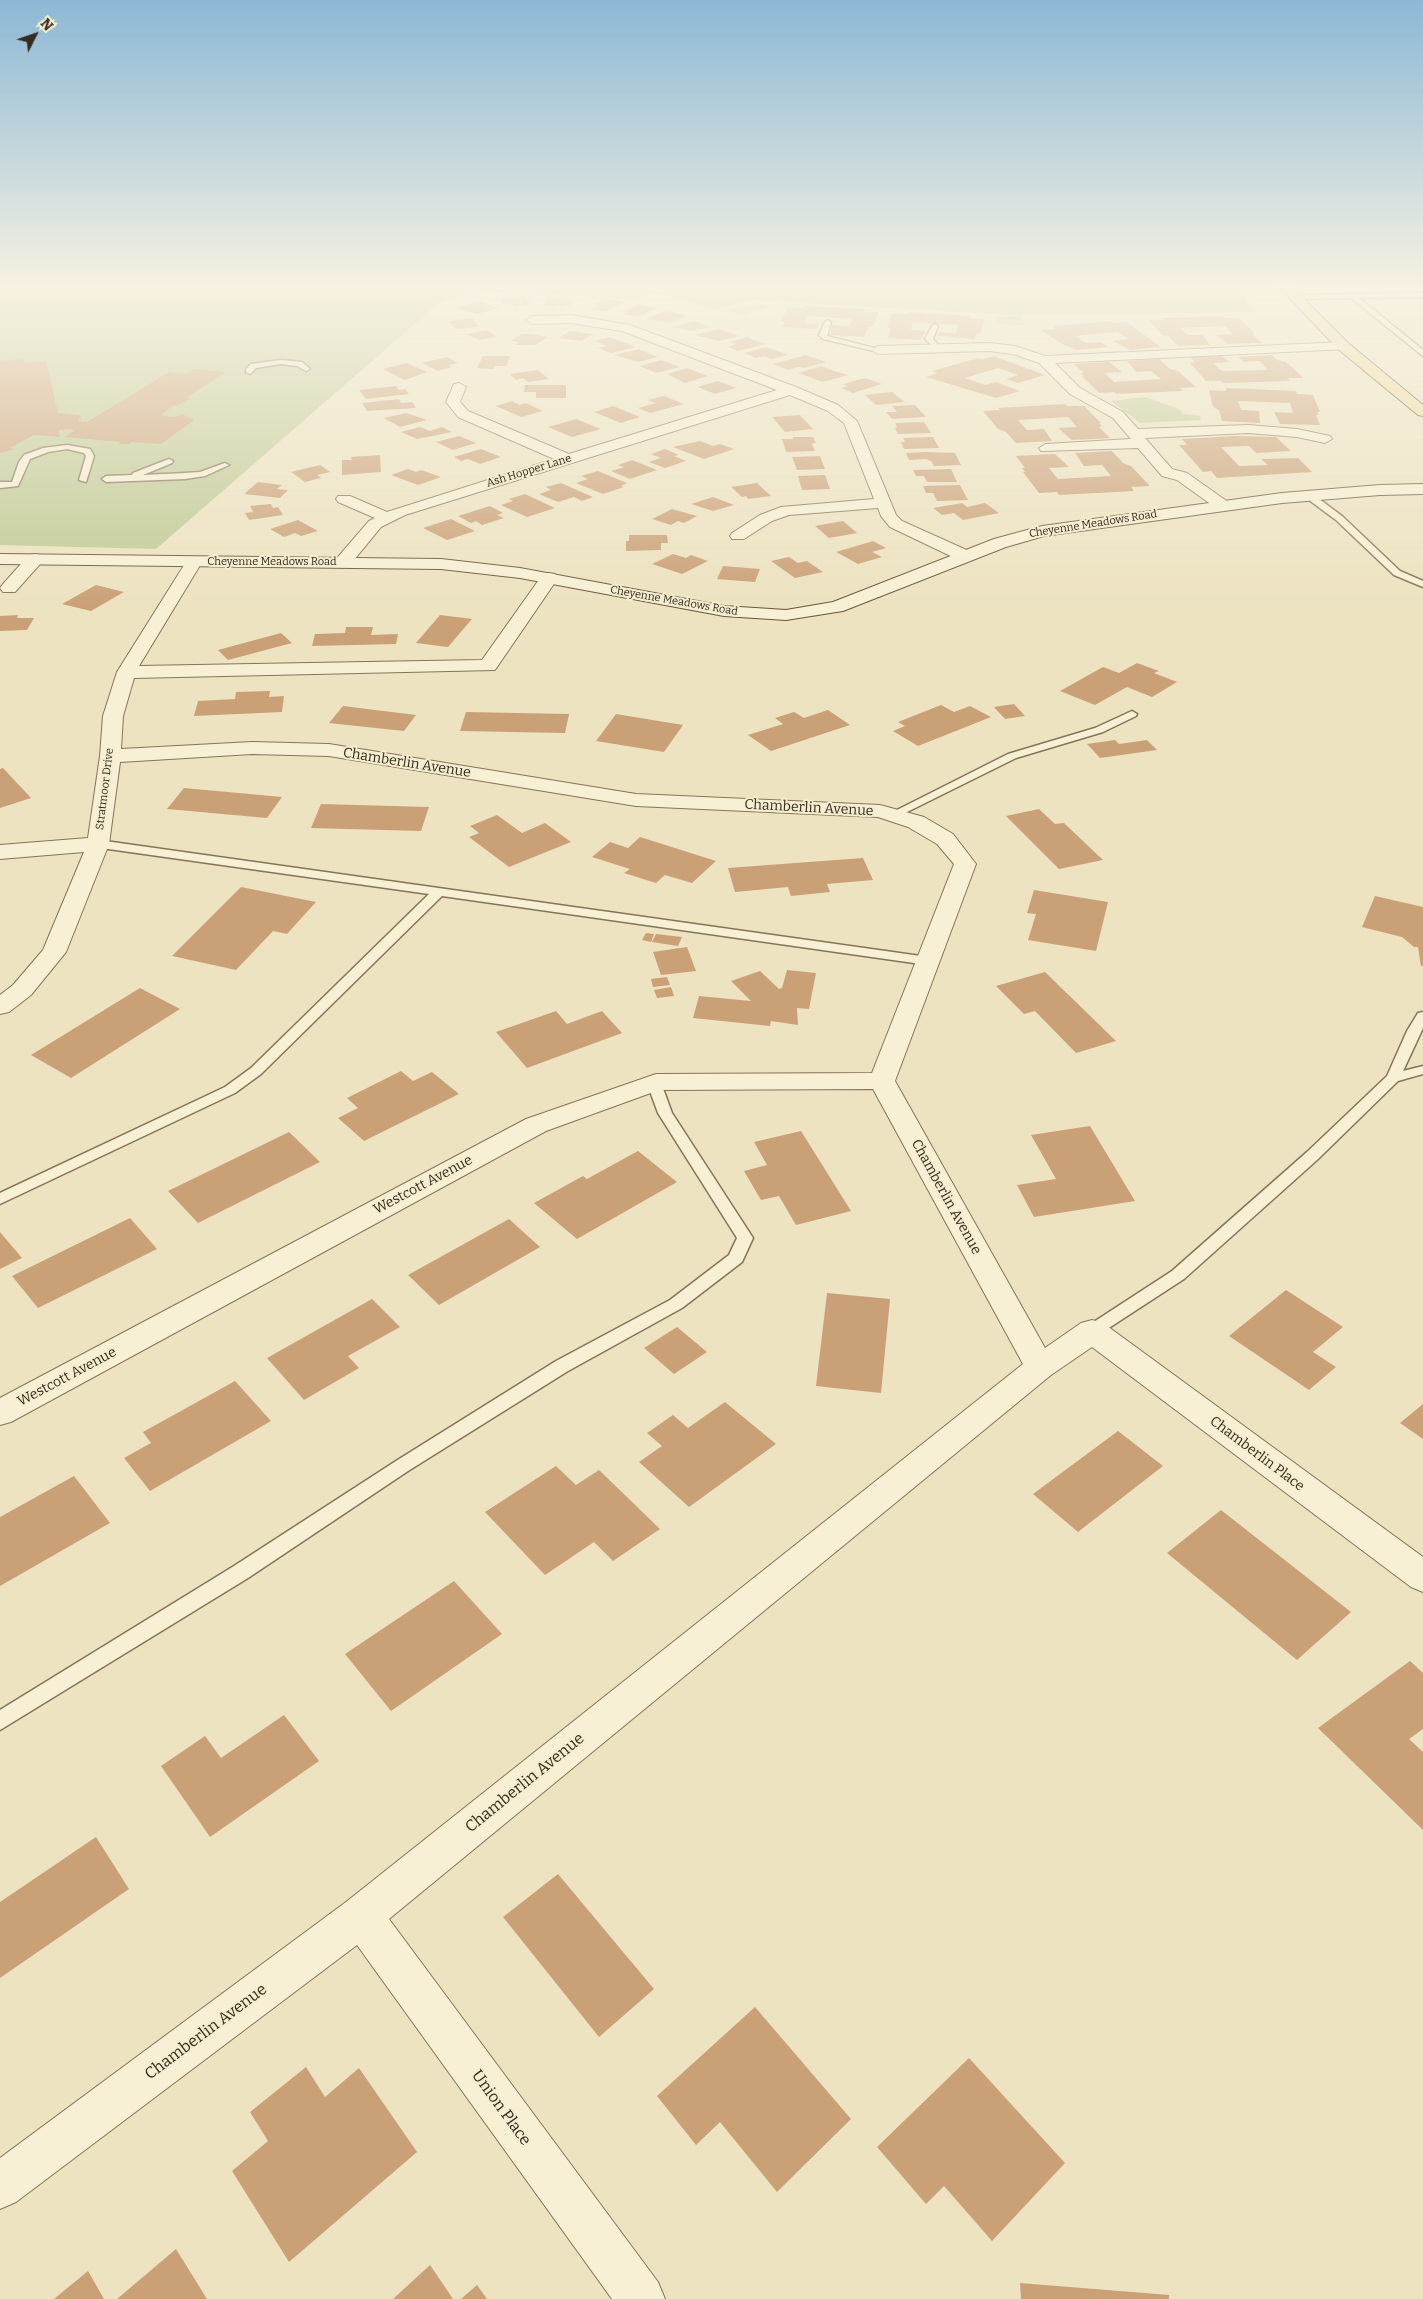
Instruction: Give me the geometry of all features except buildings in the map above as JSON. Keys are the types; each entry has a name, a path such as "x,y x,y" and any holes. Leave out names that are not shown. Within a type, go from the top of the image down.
{"main road":[{"path":"1402,394 1423,412"}],"street":[{"path":"456,394 453,402 462,414 567,459"},
{"name":"Ash Hopper Lane","path":"343,562 375,524 386,517 422,504 777,394"},
{"path":"802,394 829,405 850,421 874,476 882,503 896,524 964,556"},
{"path":"1084,394 1110,408 1167,473 1182,476 1222,505"},
{"path":"1046,448 1248,429 1297,433 1325,440"},
{"path":"1167,473 1162,479 1197,509"},
{"name":"Cheyenne Meadows Road","path":"0,559 441,564 486,568 549,578 724,611 786,615 837,607 964,556 1020,536 1222,505 1308,495 1423,489"},
{"path":"344,499 386,517"},
{"path":"738,536 766,518 787,510 882,503"},
{"path":"9,588 35,559"},
{"name":"Stratmoor Drive","path":"0,1007 22,990 54,952 98,844 110,756 113,716 126,672 194,562"},
{"path":"126,672 488,666 549,578"},
{"name":"Chamberlin Avenue","path":"110,756 252,748 329,750 636,800 880,811 916,822 945,839 965,864 882,1081 1040,1367"},
{"path":"0,852 98,844"},
{"name":"Westcott Avenue","path":"0,1413 536,1125 654,1083 882,1081"},
{"name":"Chamberlin Avenue","path":"0,2186 361,1916 1040,1367 1092,1331"},
{"name":"Chamberlin Place","path":"1092,1331 1423,1577"},
{"name":"Union Place","path":"361,1916 641,2299"}],"lane":[{"path":"0,485 15,484 23,462 27,457 46,450 62,447 87,451 90,456 82,480"},
{"path":"133,476 169,460"},
{"path":"106,479 133,476 155,478 202,474 225,465"},
{"path":"1308,495 1339,518 1397,573 1423,584"},
{"path":"893,815 1012,756 1099,730 1132,714"},
{"path":"98,844 928,961"},
{"path":"0,1199 230,1090 256,1071 439,892"},
{"path":"1092,1331 1178,1275 1312,1156 1393,1078 1414,1030 1423,1016"},
{"path":"1393,1078 1423,1070"},
{"path":"0,1720 233,1577 402,1466 562,1366 676,1304 736,1258 745,1238 665,1113 654,1083"}],"green space":[{"path":"0,394 334,394 156,549 0,545"},
{"path":"1145,397 1179,409 1184,414 1200,416 1201,420 1140,423 1111,401"}]}
